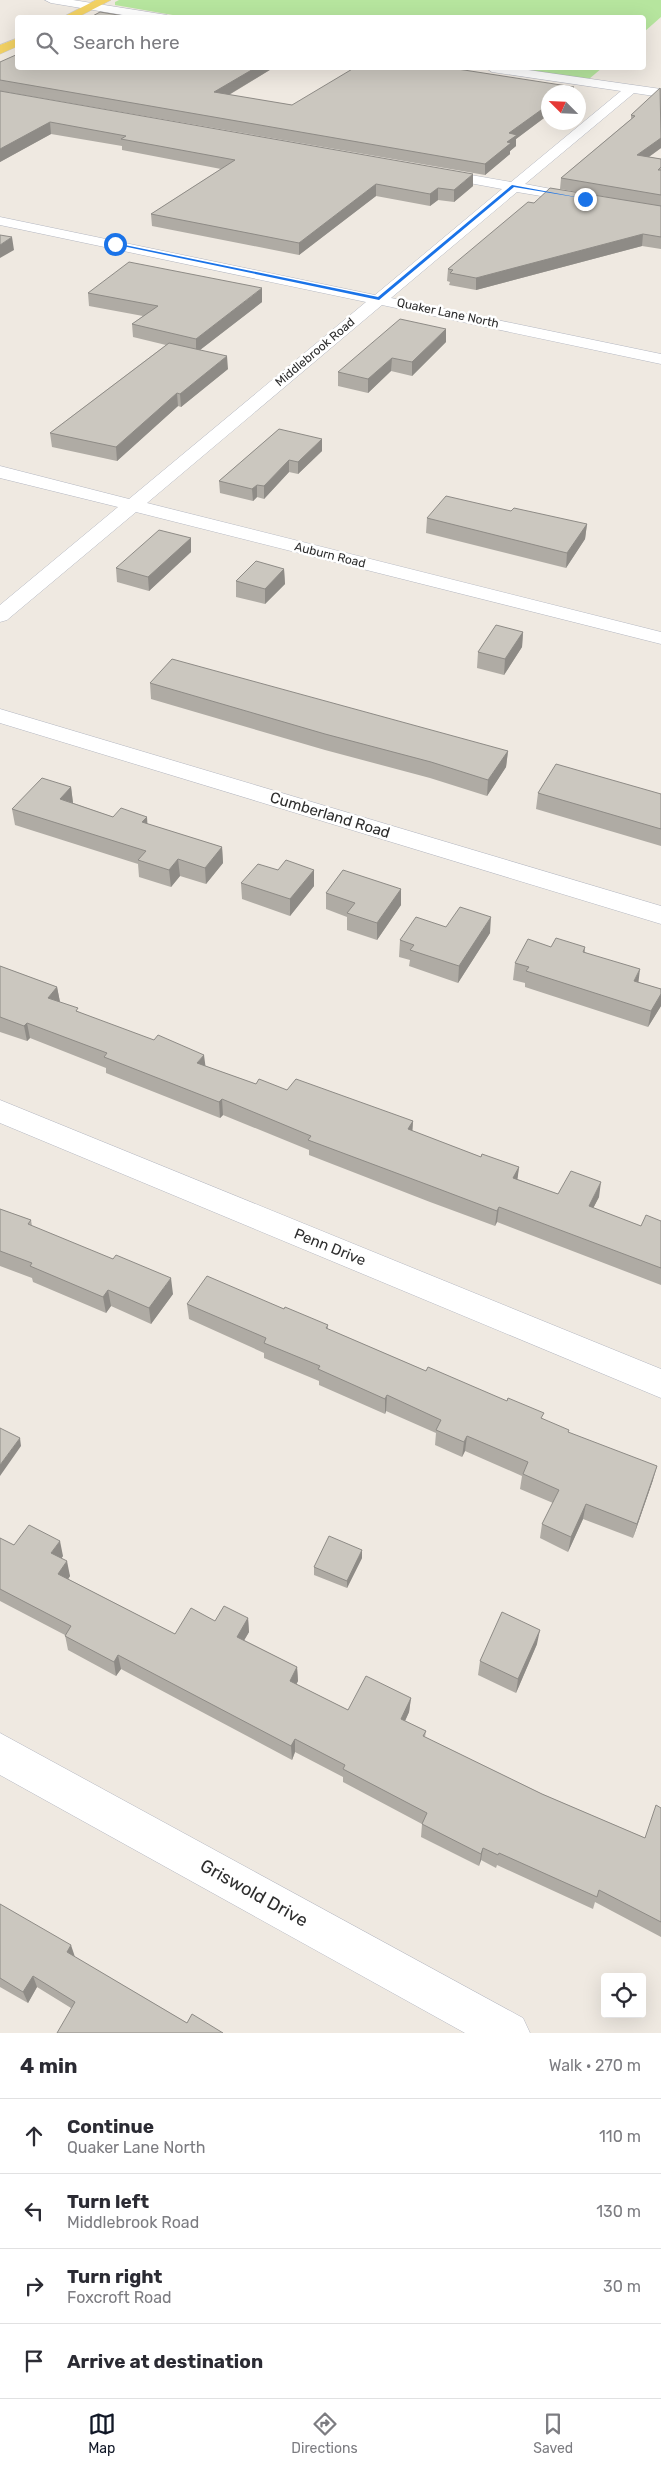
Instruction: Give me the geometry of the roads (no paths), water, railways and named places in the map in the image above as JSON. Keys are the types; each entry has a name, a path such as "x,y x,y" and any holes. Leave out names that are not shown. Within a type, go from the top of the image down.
{"main road":[{"path":"72,15 105,0"},
{"path":"0,50 15,42"}],"street":[{"path":"51,0 148,15"},
{"path":"505,70 661,93"},
{"name":"Middlebrook Road","path":"0,616 631,89"},
{"path":"423,170 594,201"},
{"name":"Quaker Lane North","path":"0,221 379,298 661,359"},
{"name":"Auburn Road","path":"0,472 661,638"},
{"name":"Cumberland Road","path":"0,716 661,915"},
{"name":"Penn Drive","path":"0,1111 661,1384"},
{"name":"Griswold Drive","path":"0,1753 508,2033"}]}
